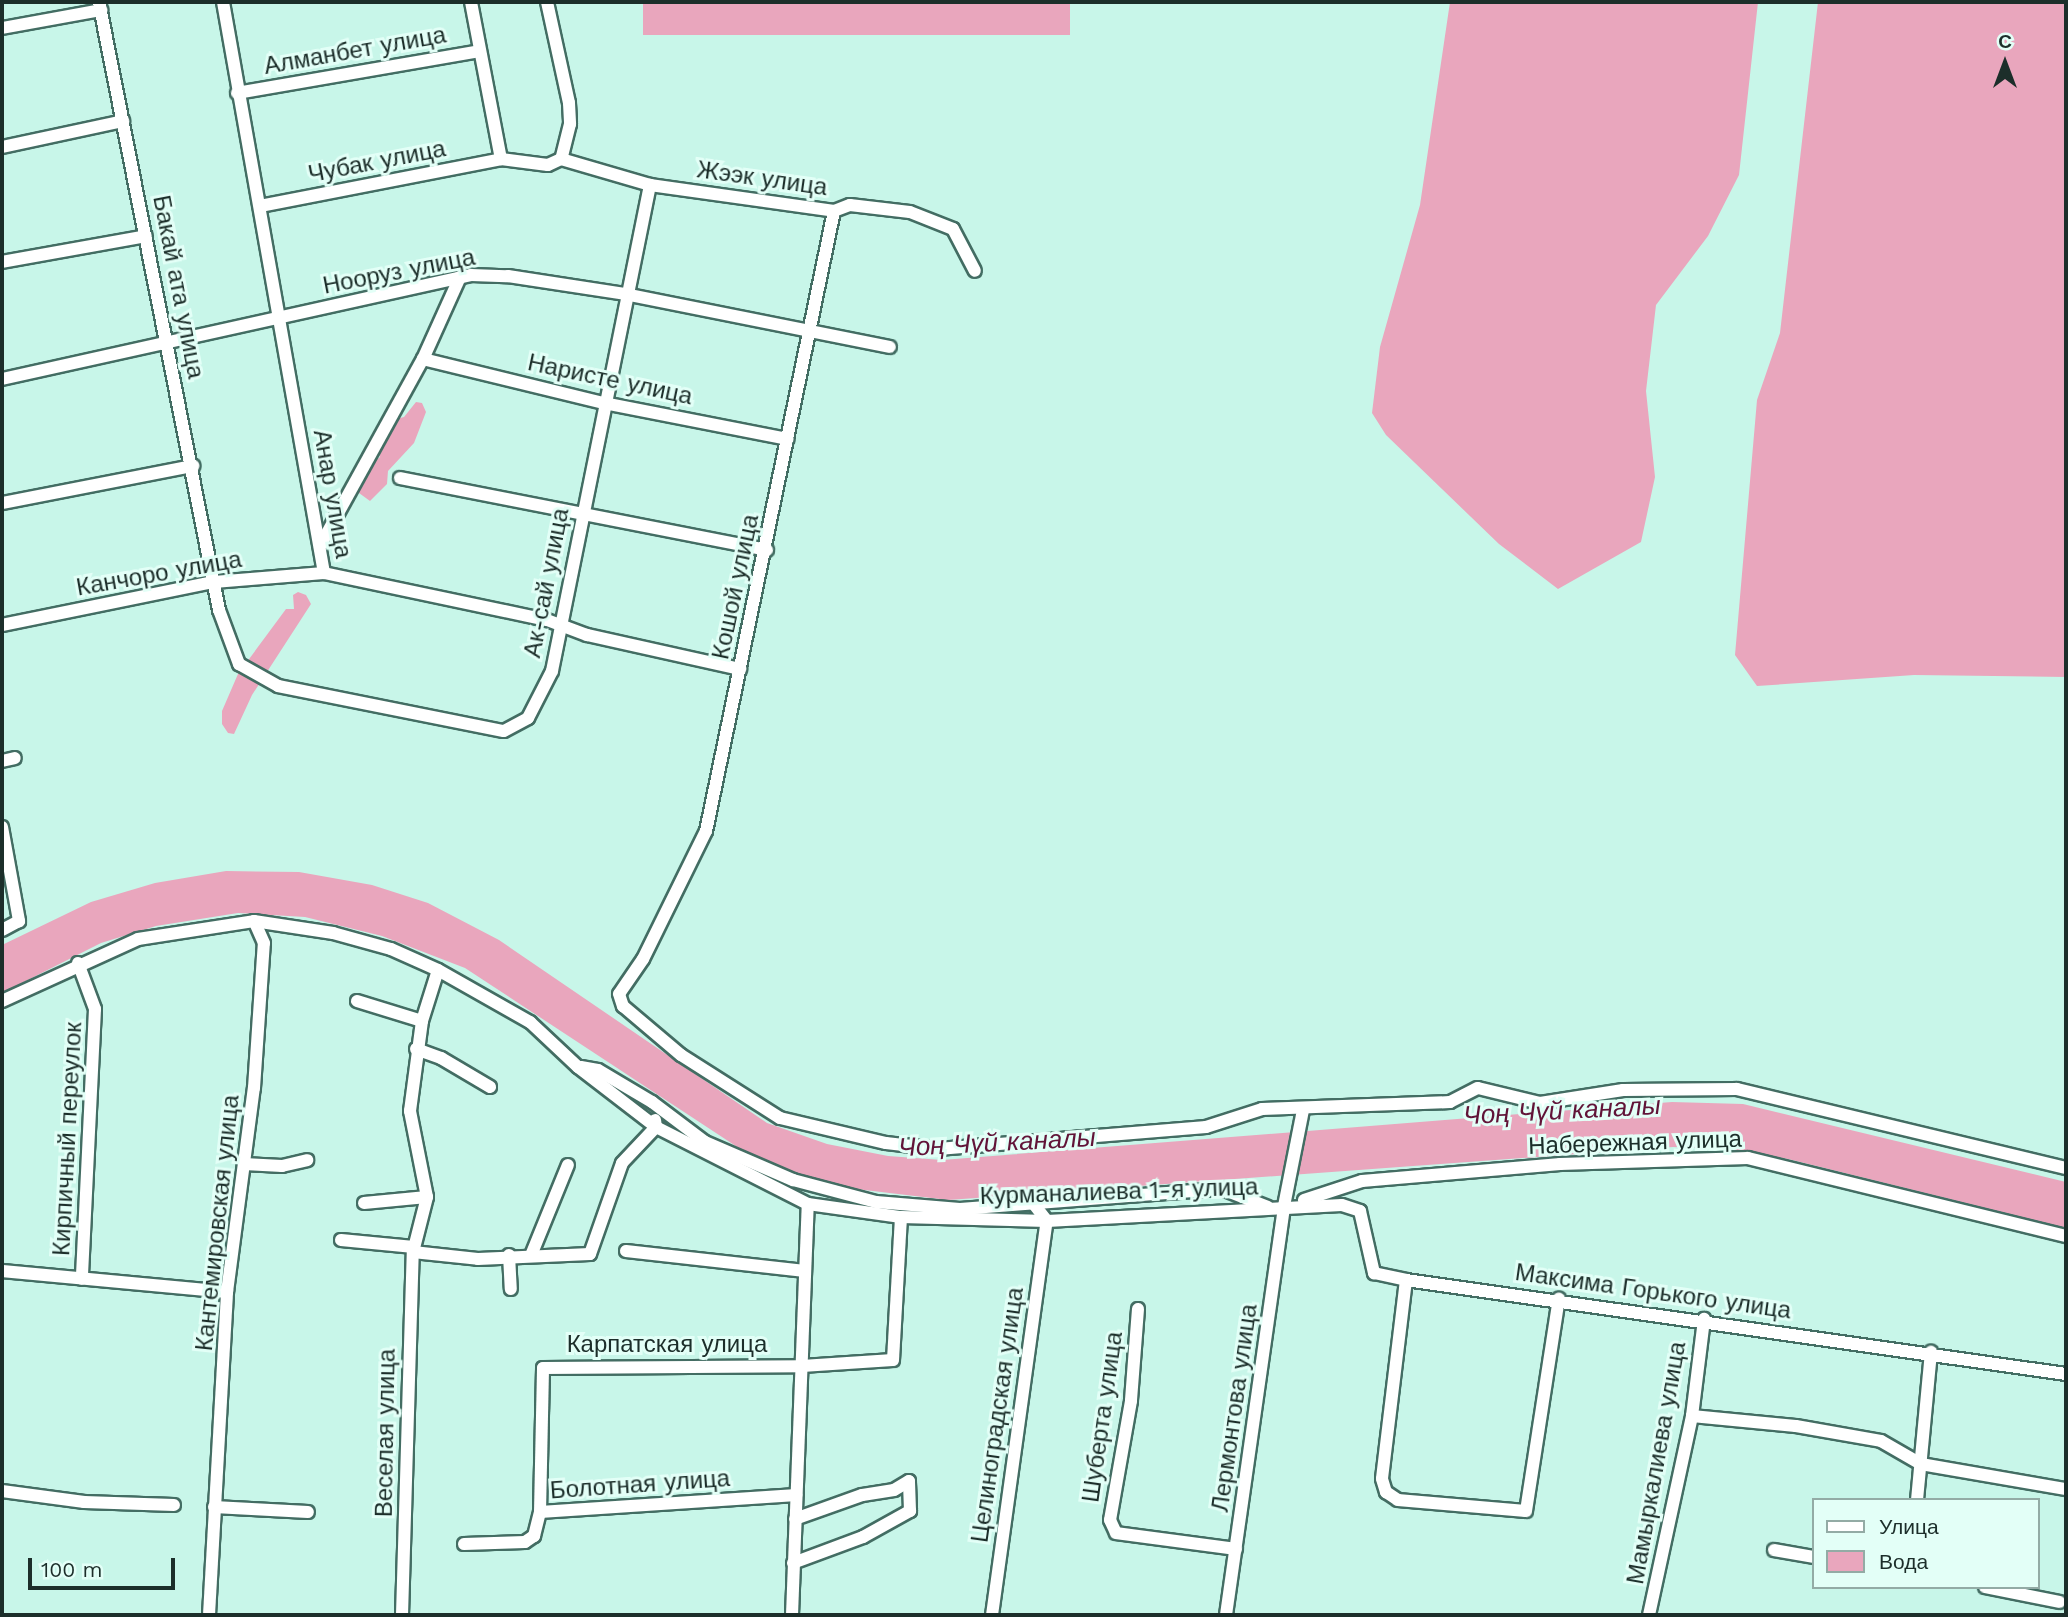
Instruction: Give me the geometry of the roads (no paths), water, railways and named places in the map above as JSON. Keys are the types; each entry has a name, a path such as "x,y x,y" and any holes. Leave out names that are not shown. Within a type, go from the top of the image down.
{"street":[{"name":"Анар улица","path":"223,2 324,573 561,625 740,669"},
{"path":"471,2 501,159"},
{"path":"547,2 569,103 570,124 561,159"},
{"path":"2,28 100,6"},
{"name":"Бакай ата улица","path":"100,6 214,582"},
{"name":"Алманбет улица","path":"237,93 479,51"},
{"path":"2,147 123,121"},
{"name":"Жээк улица","path":"501,159 548,165 561,159 650,185 834,211 850,205 910,212 953,229 975,271"},
{"name":"Чубак улица","path":"260,206 501,159"},
{"name":"Ак-сай улица","path":"214,582 239,664 266,681 504,731 522,723 540,701 552,671 625,294 650,185"},
{"name":"Кошой улица","path":"834,211 767,550 706,831 643,959 619,994 623,1006 681,1055 780,1118 886,1143 938,1149 1206,1127 1262,1109 1302,1115"},
{"path":"2,262 146,236"},
{"name":"Нооруз улица","path":"2,379 460,277 508,276 625,294 890,348"},
{"path":"320,546 423,359 460,277"},
{"name":"Наристе улица","path":"423,359 604,403 788,439"},
{"path":"2,503 193,466"},
{"path":"400,478 767,550"},
{"name":"Канчоро улица","path":"2,625 214,582 324,573"},
{"path":"2,761 15,758"},
{"path":"2,827 19,921 2,930"},
{"name":"Курманалиева 1-я улица","path":"2,1001 78,963 138,939 254,921 332,933 391,949 438,970 530,1022 578,1067 656,1127 808,1204 901,1217 1047,1221 1284,1206"},
{"name":"Кантемировская улица","path":"209,1615 226,1292 244,1164 264,943 254,921"},
{"name":"Кирпичный переулок","path":"78,963 95,1009 82,1279"},
{"name":"Веселая улица","path":"402,1615 413,1250 427,1197 410,1111 416,1049 438,970"},
{"path":"357,1001 422,1021"},
{"path":"416,1049 441,1058 490,1087"},
{"path":"578,1067 598,1070 652,1102 705,1142 793,1180 876,1202 960,1209 1222,1189 1268,1207"},
{"path":"1302,1115 1450,1102 1478,1088 1540,1103 1623,1090 1737,1089 2066,1168"},
{"path":"341,1240 478,1259 532,1253 590,1254 622,1163 656,1127 652,1102"},
{"name":"Лермонтова улица","path":"1226,1615 1284,1206 1302,1115"},
{"name":"Набережная улица","path":"1284,1206 1362,1181 1560,1164 1748,1158 2066,1236"},
{"path":"244,1164 282,1166 307,1160"},
{"path":"532,1253 568,1166"},
{"path":"792,1615 808,1204 793,1180"},
{"path":"364,1203 427,1197"},
{"path":"1032,1202 1047,1221"},
{"name":"Максима Горького улица","path":"1284,1206 1317,1203 1360,1212 1374,1273 1406,1280 1704,1319 2066,1374"},
{"name":"Карпатская улица","path":"540,1512 543,1368 802,1366 892,1360 901,1217"},
{"name":"Целиноградская улица","path":"992,1615 1047,1221"},
{"path":"626,1251 805,1271"},
{"path":"509,1255 511,1289"},
{"path":"2,1271 226,1292"},
{"path":"1406,1280 1382,1479 1386,1492 1398,1500 1526,1511 1559,1299"},
{"name":"Шуберта улица","path":"1138,1309 1113,1526 1116,1533 1236,1549"},
{"name":"Мамыркалиева улица","path":"1649,1615 1692,1416 1704,1319"},
{"path":"1917,1498 1931,1352"},
{"path":"1692,1416 1796,1426 1881,1441 1921,1464 2066,1489"},
{"path":"793,1563 863,1537 910,1511 909,1481 894,1490 862,1495 795,1519"},
{"path":"2,1491 84,1502 174,1505"},
{"name":"Болотная улица","path":"464,1544 525,1542 534,1536 540,1512 796,1494"},
{"path":"214,1507 308,1512"},
{"path":"1774,1550 1812,1557"},
{"path":"1995,1589 2060,1602"}],"water":[{"path":"643,2 1070,2 1070,35 643,35"},
{"path":"1450,2 1758,2 1739,175 1708,236 1656,305 1646,391 1655,477 1641,542 1558,589 1499,544 1386,435 1372,413 1380,347 1420,205"},
{"path":"1818,2 2066,2 2066,677 1914,675 1757,686 1735,655 1757,400 1780,333"},
{"path":"416,402 422,403 426,412 414,443 388,471 387,484 370,501 359,493 358,481 372,458 375,461 380,457 377,448 393,420 404,417"},
{"path":"298,592 306,595 311,604 252,695 234,734 228,733 222,724 222,711 238,674 286,609 294,609 293,595"},
{"name":"Чоң Чүй каналы","path":"226,871 299,872 372,885 428,903 499,940 767,1123 827,1144 888,1156 942,1160 1672,1102 1743,1104 2066,1182 2066,1228 1788,1159 1731,1149 1673,1147 948,1200 823,1185 754,1158 465,968 382,936 305,917 238,913 156,926 101,943 2,993 2,945 91,902 155,883"}]}
